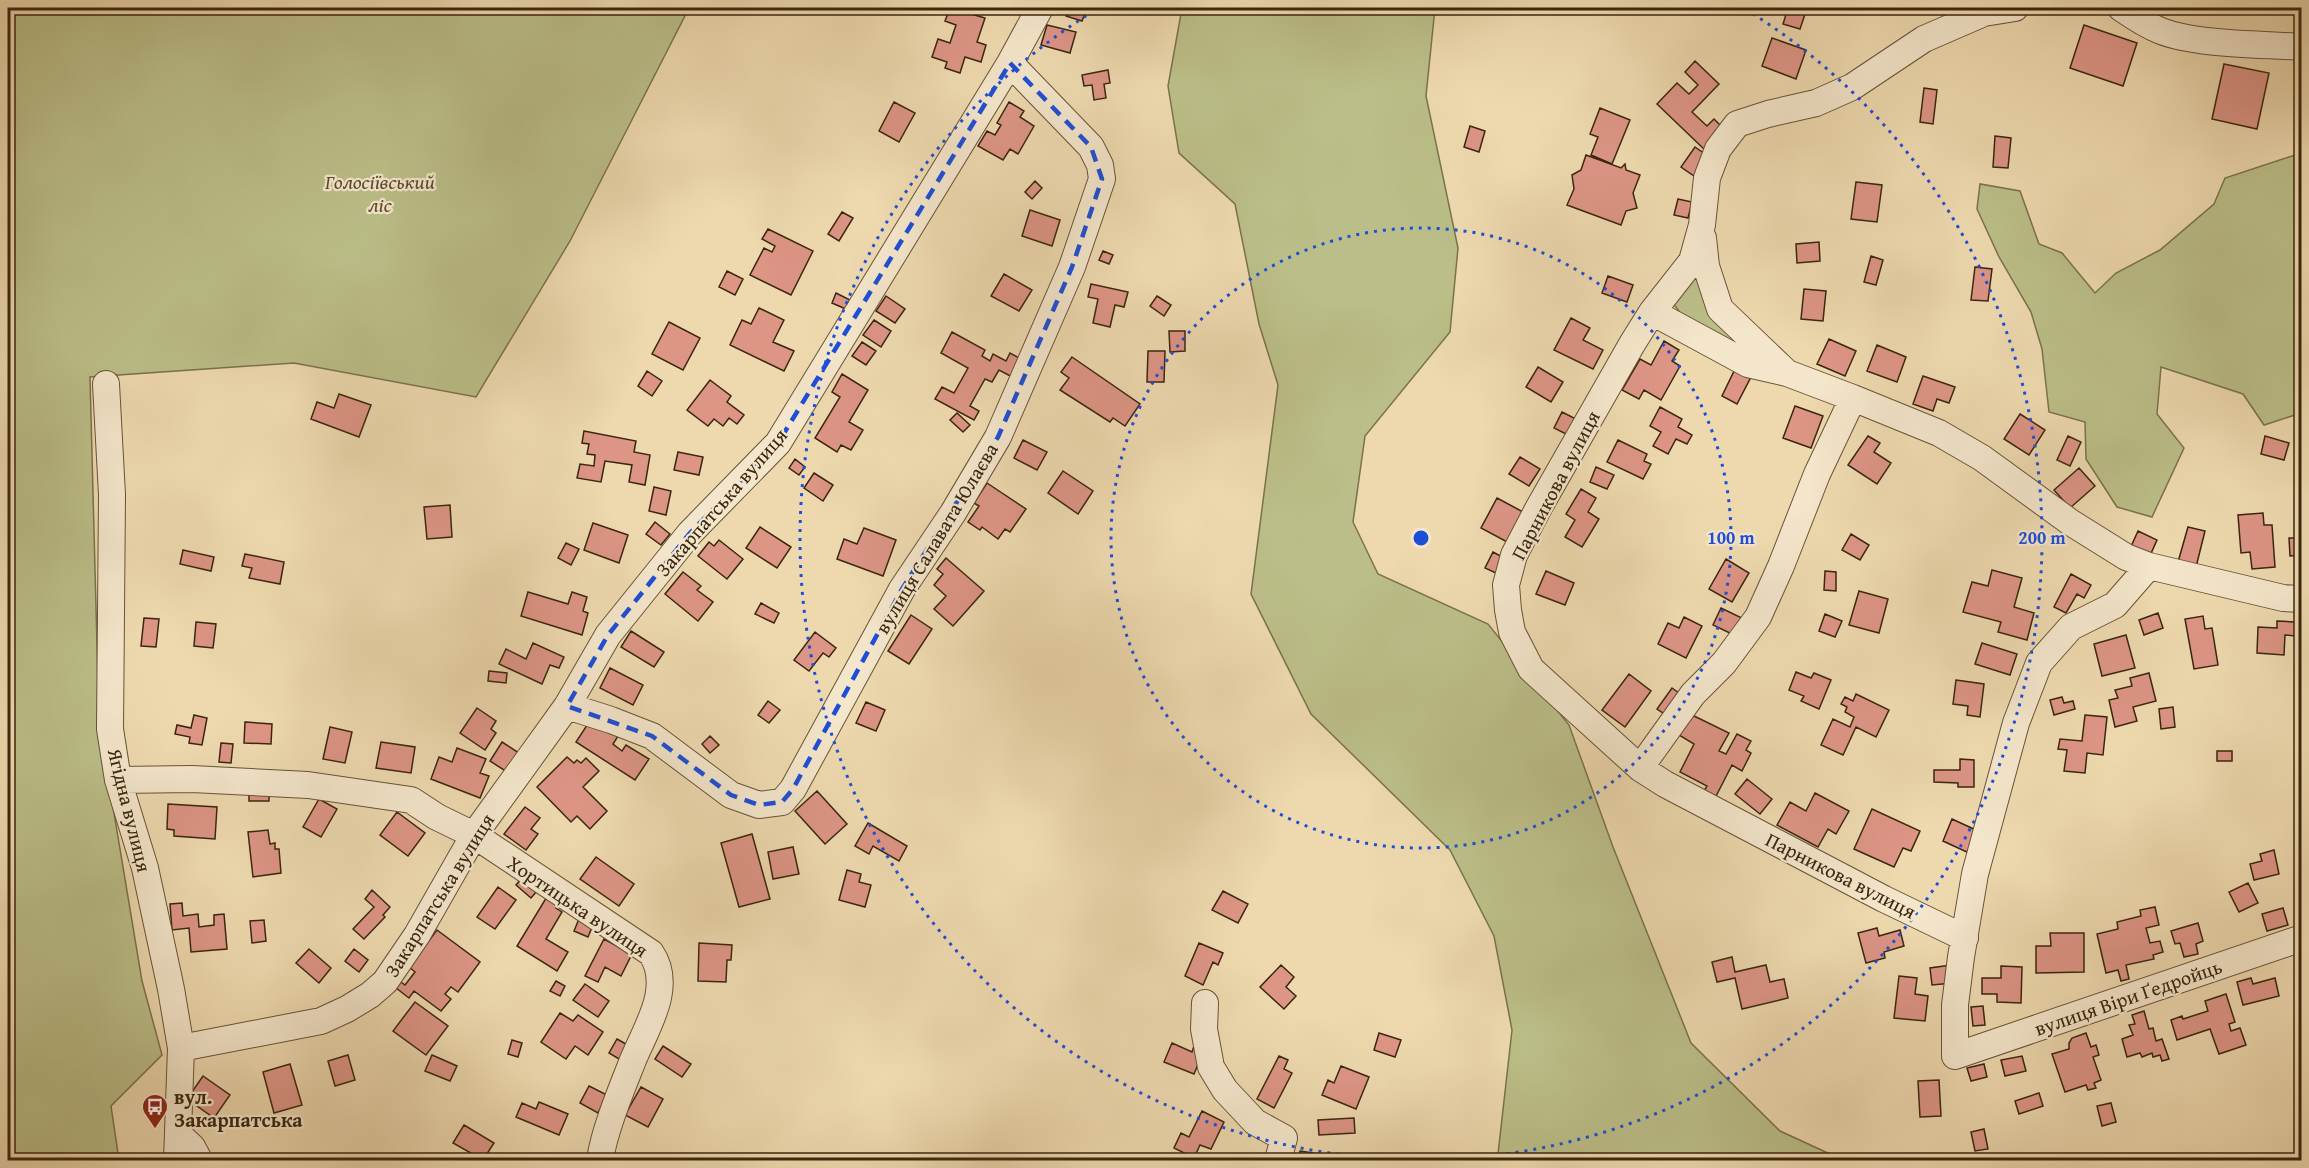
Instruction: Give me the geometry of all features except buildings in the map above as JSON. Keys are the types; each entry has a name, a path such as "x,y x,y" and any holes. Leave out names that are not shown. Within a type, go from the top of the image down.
{"street":[{"name":"Закарпатська вулиця","path":"181,1047 321,1021 348,1009 370,995 396,967 417,935 474,835 567,706 608,635 690,533 778,442 1010,63 1040,8"},
{"name":"Парникова вулиця","path":"1965,938 1884,899 1665,784 1640,768 1531,669 1512,632 1506,585 1514,555 1609,383 1652,312 1692,261 1702,225 1707,178 1718,149 1737,124 1816,103 1852,87 1924,39 1984,14 2015,8"},
{"path":"2121,8 2143,23 2164,32 2205,40 2301,47"},
{"name":"вулиця Салавата Юлаєва","path":"567,706 652,736 731,795 759,805 782,802 793,789 902,590 953,513 998,437 1072,267 1102,179 1100,165 1091,147 1010,63"},
{"path":"1702,225 1706,266 1720,309 1787,373"},
{"path":"1652,312 1748,364 1787,373 1939,433 1982,458 2070,522 2126,557 2149,566 2292,598"},
{"name":"Ягідна вулиця","path":"106,384 112,495 110,729 118,780 145,868 181,1047 177,1161"},
{"path":"1640,768 1693,694 1724,663 1758,616 1781,566 1816,474 1853,398"},
{"path":"1965,938 1975,874 1999,782 2016,723 2039,663 2071,627 2115,605 2149,566"},
{"path":"118,780 192,779 308,785 411,800 437,817 474,835"},
{"name":"Хортицька вулиця","path":"474,835 651,953 657,962 660,984 654,1016 634,1058 616,1105 600,1161"},
{"name":"вулиця Віри Ґедройць","path":"1965,938 1955,1005 1955,1056 2301,938"},
{"path":"1205,1003 1204,1029 1211,1067 1225,1090 1255,1122 1284,1138 1278,1161"},
{"path":"178,1134 192,1147 199,1161"}],"highlighted area":[{"path":"1010,63 1091,147 1102,179 1093,207 1072,267 998,437 902,589 793,789 782,802 759,805 731,795 652,736 567,706 608,635 690,533 778,443"}],"green space":[{"name":"Голосіївський ліс","path":"8,8 689,8 570,241 476,397 294,363 90,377 99,723 142,981 162,1055 111,1106 119,1160 8,1160"},
{"path":"1182,8 1435,8 1426,96 1458,248 1450,332 1365,436 1353,522 1378,574 1488,624 1569,725 1613,847 1691,1043 1780,1131 1843,1160 1493,1160 1498,1154 1512,1030 1494,936 1450,850 1311,714 1251,594 1278,385 1259,324 1235,204 1179,153 1168,86"},
{"path":"2301,153 2301,406 2295,415 2264,425 2243,394 2161,367 2157,414 2184,448 2152,517 2117,507 2086,459 2085,422 2049,412 2042,349 2031,312 1999,257 1977,209 1980,184 2020,191 2039,244 2062,253 2095,293 2116,273 2160,250 2214,204 2225,178"},
{"path":"1695,270 1711,313 1754,362 1692,329 1670,299"}],"place":[{"name":"вул. Закарпатська","path":"155,1130"}]}
